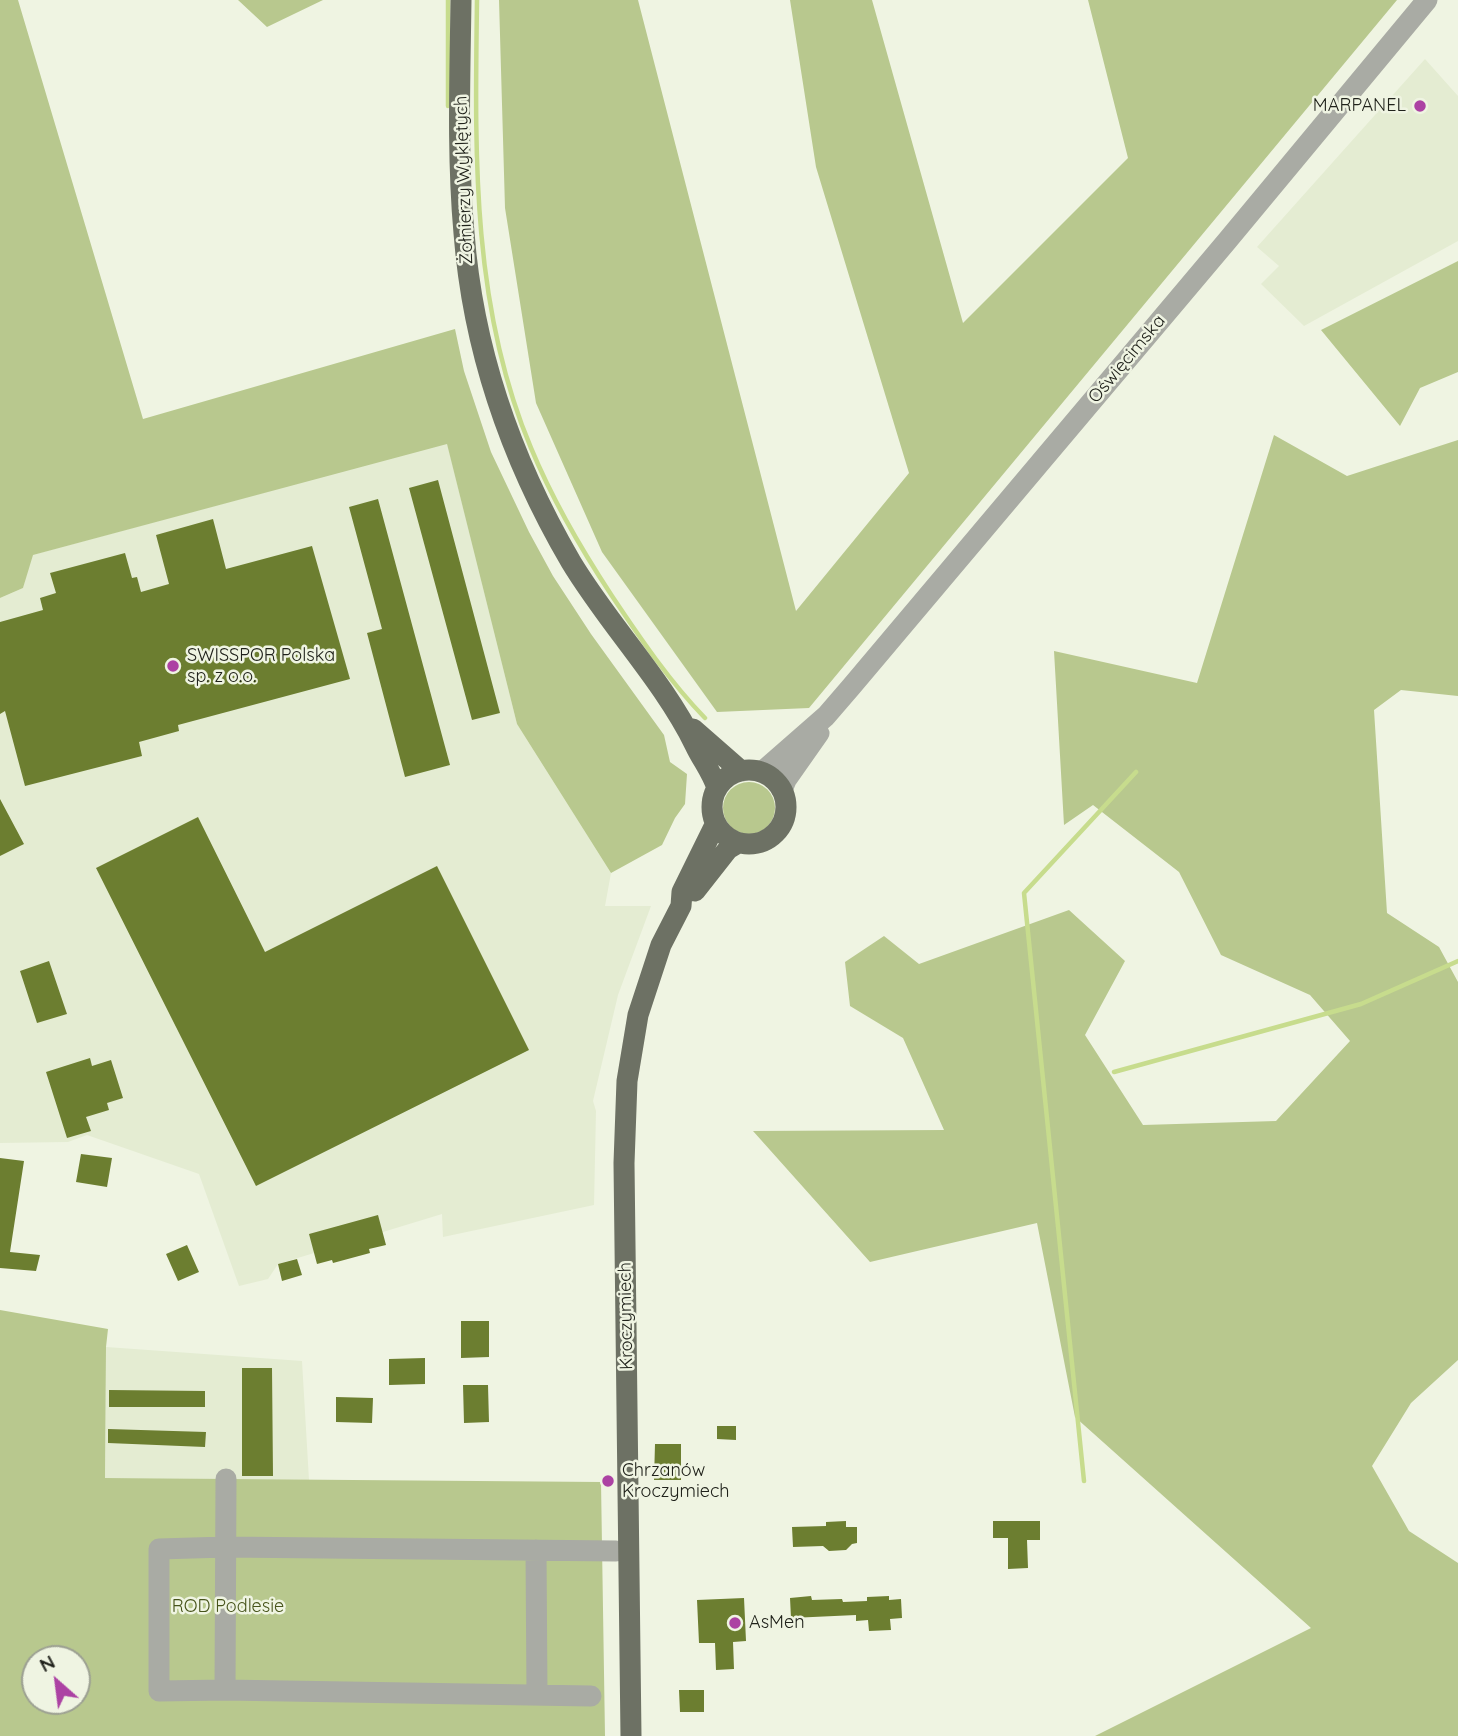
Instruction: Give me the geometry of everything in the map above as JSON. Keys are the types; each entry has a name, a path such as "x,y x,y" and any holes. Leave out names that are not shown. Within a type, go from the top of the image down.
{"main road":[{"name":"Żołnierzy Wyklętych","path":"461,0 460,131 464,233 476,321 496,397 528,480 572,564 686,724 717,788"},
{"name":"Żołnierzy Wyklętych","path":"686,724 751,772"},
{"path":"751,772 773,779 782,790 786,814 773,836 750,845 738,843 721,833 711,806 717,788 731,774 751,772"},
{"name":"Kroczymiech","path":"681,906 682,892 716,825"},
{"name":"Kroczymiech","path":"631,1736 624,1163 630,1056 638,1015 661,945 681,906 728,849 738,843"}],"street":[{"name":"Oświęcimska","path":"751,772 826,716 1427,0"},
{"name":"Oświęcimska","path":"782,790 791,772 818,734 826,716"},
{"path":"225,1690 226,1479"},
{"path":"590,1696 159,1691 159,1549 226,1547 616,1551"},
{"path":"536,1550 537,1695"}],"shaded area":[{"path":"1425,59 1458,96 1458,241 1304,326 1261,284 1279,266 1257,247"},
{"path":"447,443 517,724 611,873 605,906 651,906 618,995 593,1101 596,1111 594,1205 443,1237 442,1214 278,1264 268,1279 239,1286 199,1174 87,1135 68,1142 0,1143 0,598 23,588 32,555"},
{"path":"106,1347 302,1361 309,1480 105,1478"}],"green space":[{"path":"0,0 18,0 143,419 455,329 464,371 491,452 529,532 553,576 591,634 664,735 670,762 687,774 685,804 662,845 611,873 517,724 447,444 33,555 23,588 0,598"},
{"path":"238,0 323,0 267,27"},
{"path":"499,0 638,0 796,611 909,473 816,167 790,0 872,0 963,323 1128,158 1088,0 1397,0 809,708 717,712 602,552 536,403 505,208"},
{"path":"1458,261 1458,372 1420,388 1400,426 1321,330"},
{"path":"1274,435 1347,476 1458,440 1458,696 1401,690 1374,710 1387,913 1439,947 1458,982 1458,1360 1411,1403 1372,1466 1409,1531 1458,1563 1458,1736 1095,1736 1311,1628 1075,1417 1037,1223 870,1262 753,1131 944,1130 903,1038 850,1006 845,962 884,936 919,964 1069,910 1125,961 1085,1035 1143,1125 1276,1121 1350,1041 1310,995 1221,955 1179,872 1093,805 1064,825 1054,651 1197,683"},
{"path":"749,782 759,784 767,790 773,798 773,818 767,826 759,832 749,834 739,832 731,826 725,818 723,808 725,798 731,790 739,784"},
{"name":"ROD Podlesie","path":"0,1310 108,1329 105,1478 601,1482 605,1736 0,1736"}],"building":[{"path":"438,480 500,713 472,720 409,488"},
{"path":"378,499 450,765 405,777 367,633 382,629 349,507"},
{"name":"SWISSPOR Polska sp. z o.o.","path":"213,519 226,569 312,546 350,679 178,725 179,731 139,742 142,756 25,786 5,711 0,714 0,622 43,610 40,598 56,593 50,573 125,553 132,578 137,577 141,592 169,584 156,535"},
{"path":"0,799 24,844 0,856"},
{"path":"198,817 265,952 437,866 529,1050 256,1186 96,868"},
{"path":"49,961 67,1014 37,1023 20,971"},
{"path":"90,1058 92,1066 111,1060 123,1098 107,1103 109,1110 86,1117 91,1131 67,1138 46,1072"},
{"path":"81,1154 112,1158 107,1187 76,1182"},
{"path":"0,1158 24,1161 10,1252 40,1255 36,1271 0,1268"},
{"path":"378,1215 386,1245 369,1249 370,1253 333,1263 332,1260 317,1264 309,1234"},
{"path":"187,1245 199,1272 178,1281 166,1254"},
{"path":"297,1259 302,1275 282,1281 278,1264"},
{"path":"461,1321 489,1321 489,1357 461,1358"},
{"path":"425,1358 425,1384 389,1385 389,1359"},
{"path":"242,1368 272,1368 273,1476 242,1476"},
{"path":"463,1385 488,1385 489,1422 464,1423"},
{"path":"109,1390 205,1391 205,1407 109,1407"},
{"path":"336,1397 373,1398 372,1423 336,1422"},
{"path":"717,1426 736,1426 736,1440 717,1439"},
{"path":"108,1429 206,1432 205,1447 108,1443"},
{"path":"655,1444 681,1444 681,1480 654,1480"},
{"path":"846,1521 846,1527 857,1527 857,1543 846,1550 829,1551 823,1546 793,1547 792,1527 826,1526 826,1522"},
{"path":"993,1521 1040,1521 1040,1540 1027,1540 1028,1568 1008,1569 1008,1538 993,1538"},
{"path":"811,1596 812,1600 842,1599 843,1602 867,1601 867,1597 889,1596 889,1600 901,1599 902,1618 890,1619 891,1630 869,1631 868,1620 856,1621 856,1615 791,1618 790,1598"},
{"path":"744,1598 746,1641 733,1642 734,1669 716,1670 715,1643 699,1643 697,1600"},
{"path":"679,1690 704,1690 704,1712 680,1712"}],"waterway":[{"path":"448,0 448,106"},
{"path":"477,0 477,171 481,227 487,284 511,394 540,468 579,542 645,644 705,718"},
{"path":"1084,1481 1024,893 1136,772"},
{"path":"1114,1072 1361,1004 1458,961"}],"place":[{"name":"MARPANEL","path":"1420,106"},
{"name":"SWISSPOR Polska sp. z o.o.","path":"173,666"},
{"name":"Chrzanów Kroczymiech","path":"608,1481"},
{"name":"AsMen","path":"735,1623"}]}
